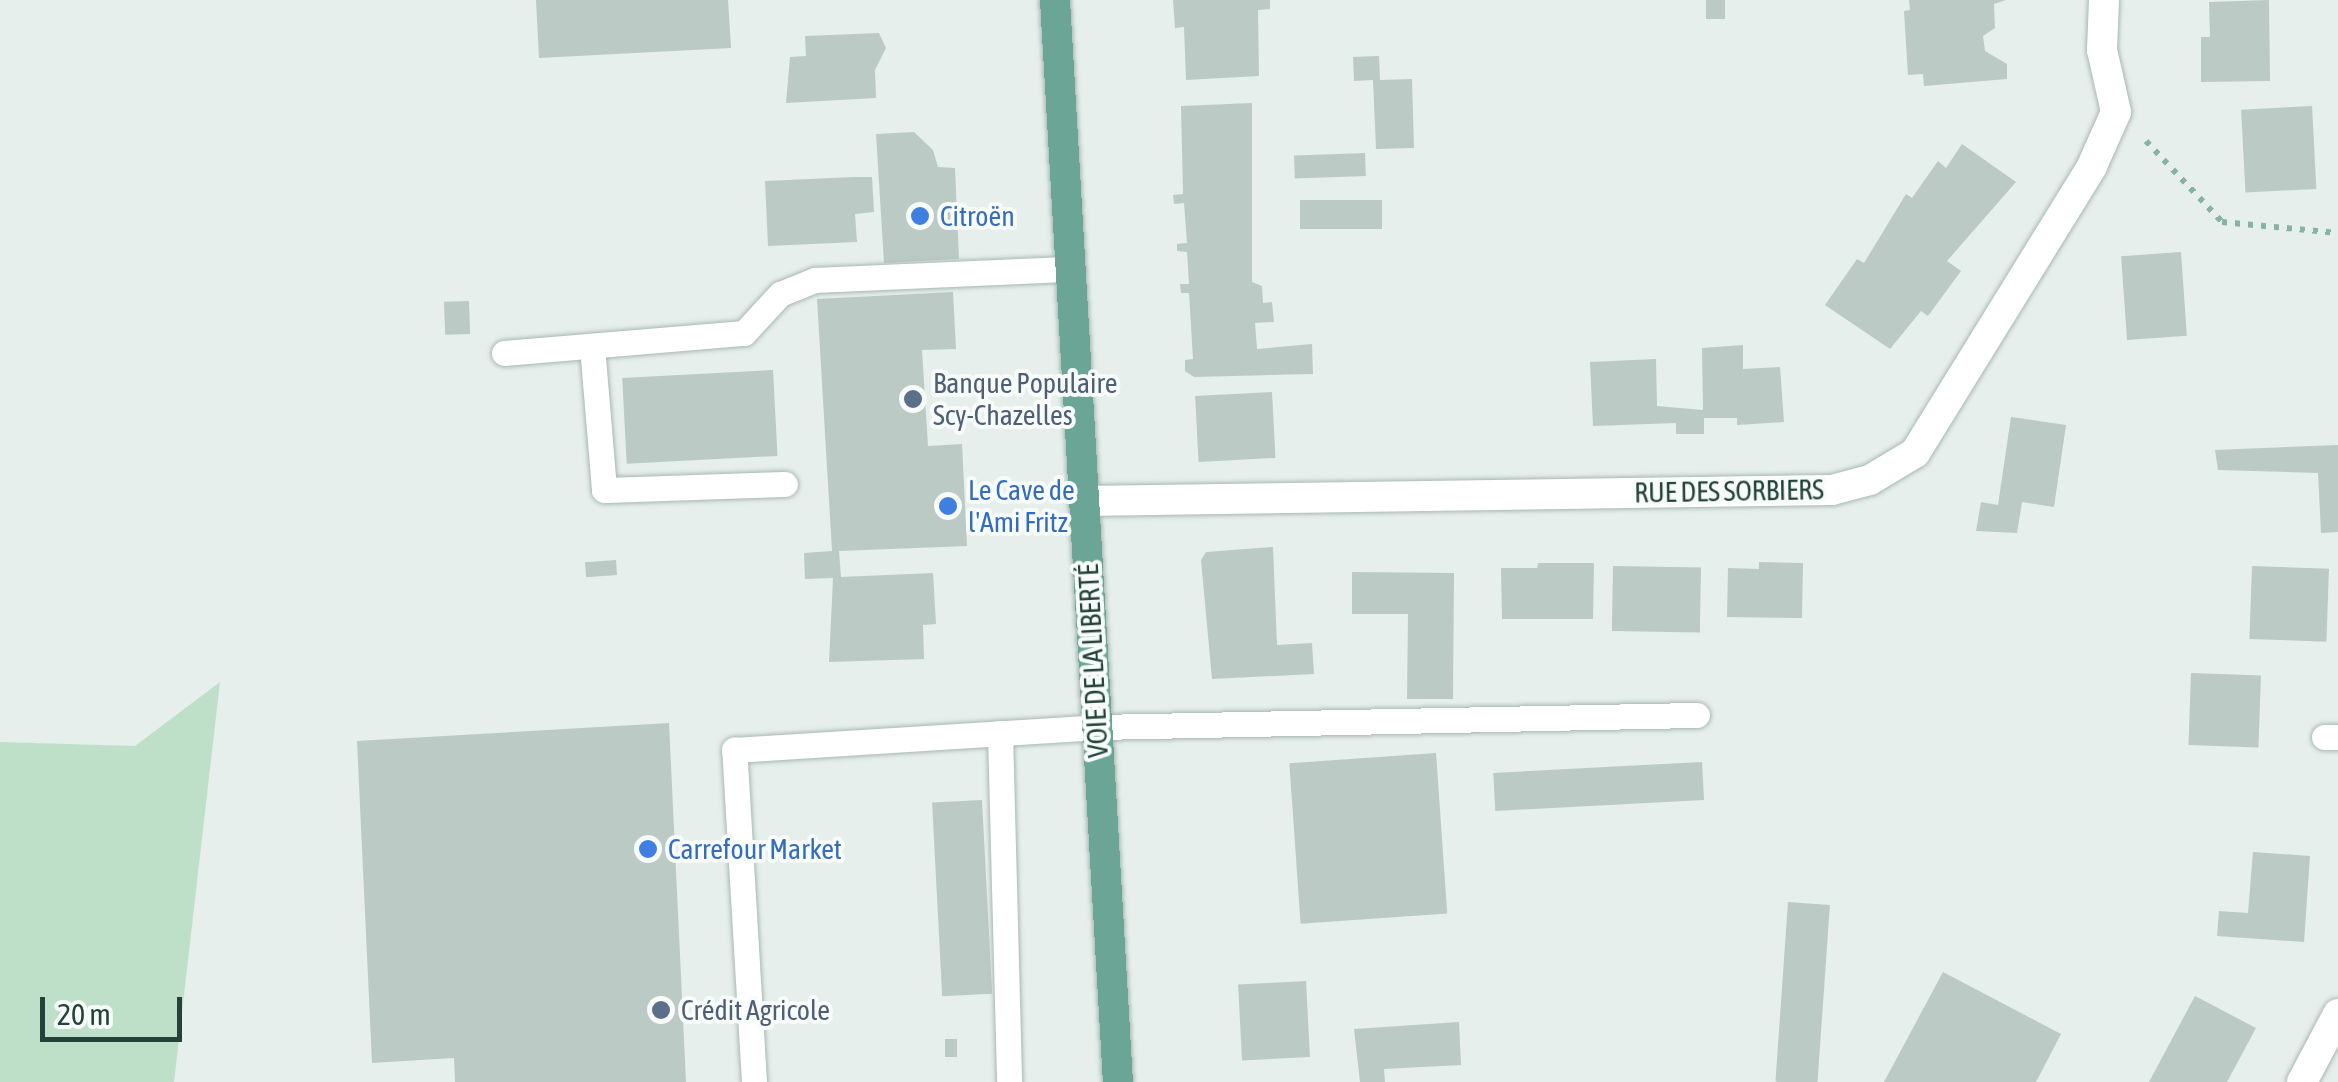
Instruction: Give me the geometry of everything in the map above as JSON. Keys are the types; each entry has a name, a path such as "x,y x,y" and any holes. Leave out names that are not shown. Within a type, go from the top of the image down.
{"main road":[{"name":"VOIE DE LA LIBERTÉ","path":"1054,0 1118,1082"}],"street":[{"path":"2104,0 2102,50 2116,112"},
{"name":"RUE DES SORBIERS","path":"1084,501 1832,490 1870,480 1915,453 2092,166 2116,112"},
{"path":"2302,1082 2329,1054 2338,1014"}],"lane":[{"path":"504,353 744,334 780,294 815,280 1070,269"},
{"path":"592,346 604,490 785,484"},
{"path":"754,1082 734,750 1097,726 1697,715"},
{"path":"1000,733 1009,1082"}],"path":[{"path":"2116,112 2222,222 2338,233"}],"green space":[{"path":"220,682 174,1082 0,1082 0,742 135,746"}],"building":[{"path":"536,0 728,0 731,48 539,58"},
{"path":"1173,0 1270,0 1270,9 1258,10 1259,76 1186,80 1184,27 1175,28"},
{"path":"1706,0 1725,0 1725,19 1706,19"},
{"path":"1909,0 2006,0 1994,4 1995,28 1983,36 1985,51 2007,64 2007,79 1924,86 1923,74 1908,75 1904,11 1910,10"},
{"path":"2269,0 2270,81 2201,82 2201,37 2210,37 2209,2"},
{"path":"879,33 886,48 875,70 876,98 786,103 790,57 806,56 805,36"},
{"path":"1379,56 1380,80 1412,79 1414,148 1376,149 1373,80 1354,81 1353,57"},
{"path":"1252,103 1252,282 1262,286 1263,303 1272,302 1274,322 1255,323 1257,349 1312,344 1313,374 1194,377 1185,371 1185,360 1193,359 1189,293 1181,293 1180,284 1189,284 1187,252 1177,251 1177,244 1187,243 1184,203 1174,204 1173,195 1183,194 1181,106"},
{"path":"2312,106 2316,189 2245,193 2241,110"},
{"path":"914,132 933,150 938,167 955,168 959,259 884,263 876,134"},
{"path":"1962,144 2016,182 1947,261 1961,271 1928,316 1921,311 1890,349 1825,305 1857,259 1864,263 1906,194 1912,198 1938,161 1946,168"},
{"path":"1365,153 1366,176 1295,178 1294,155"},
{"path":"872,177 874,212 855,214 857,242 768,246 765,181"},
{"path":"1300,200 1382,200 1382,229 1300,229"},
{"path":"2181,252 2187,336 2127,340 2121,256"},
{"path":"953,292 956,349 922,350 928,446 962,444 967,546 839,551 841,577 933,573 936,624 923,625 924,659 829,662 833,578 805,579 804,553 832,551 817,299"},
{"path":"469,301 470,334 445,335 444,302"},
{"path":"1743,345 1743,369 1780,367 1784,422 1737,425 1737,418 1704,418 1704,434 1676,434 1676,423 1593,426 1590,362 1656,359 1657,406 1703,410 1702,348"},
{"path":"773,370 778,456 627,464 622,378"},
{"path":"1272,392 1275,458 1199,462 1195,396"},
{"path":"2011,417 2066,425 2054,507 2022,502 2017,533 1976,531 1981,502 1998,505"},
{"path":"2338,445 2338,532 2321,533 2318,473 2218,470 2215,450"},
{"path":"1273,547 1277,645 1312,643 1314,674 1212,679 1201,560 1206,552"},
{"path":"616,560 617,575 586,577 585,562"},
{"path":"1759,562 1803,563 1802,618 1727,617 1728,568 1759,569"},
{"path":"1538,563 1594,563 1593,619 1502,619 1501,568 1537,568"},
{"path":"1613,566 1701,568 1700,633 1612,631"},
{"path":"2252,566 2329,569 2326,642 2249,639"},
{"path":"1352,572 1454,573 1453,699 1407,699 1408,614 1352,614"},
{"path":"2191,673 2261,675 2258,747 2188,745"},
{"path":"669,723 686,1082 455,1082 454,1058 372,1063 357,741"},
{"path":"1436,753 1447,914 1301,924 1289,763"},
{"path":"1702,762 1704,800 1495,811 1493,773"},
{"path":"982,800 992,994 942,996 932,803"},
{"path":"2253,852 2310,856 2304,942 2217,936 2219,911 2248,913"},
{"path":"1788,902 1830,905 1818,1082 1775,1082"},
{"path":"1943,972 2061,1034 2036,1082 1884,1082"},
{"path":"1306,981 1310,1057 1242,1060 1238,985"},
{"path":"2195,996 2256,1028 2227,1082 2149,1082"},
{"path":"1459,1022 1461,1065 1384,1069 1385,1082 1360,1082 1354,1029"},
{"path":"945,1039 957,1039 957,1057 945,1057"}],"place":[{"name":"Citroën","path":"920,216"},
{"name":"Banque Populaire Scy-Chazelles","path":"913,399"},
{"name":"Le Cave de l'Ami Fritz","path":"948,506"},
{"name":"Carrefour Market","path":"648,849"},
{"name":"Crédit Agricole","path":"661,1010"}]}
